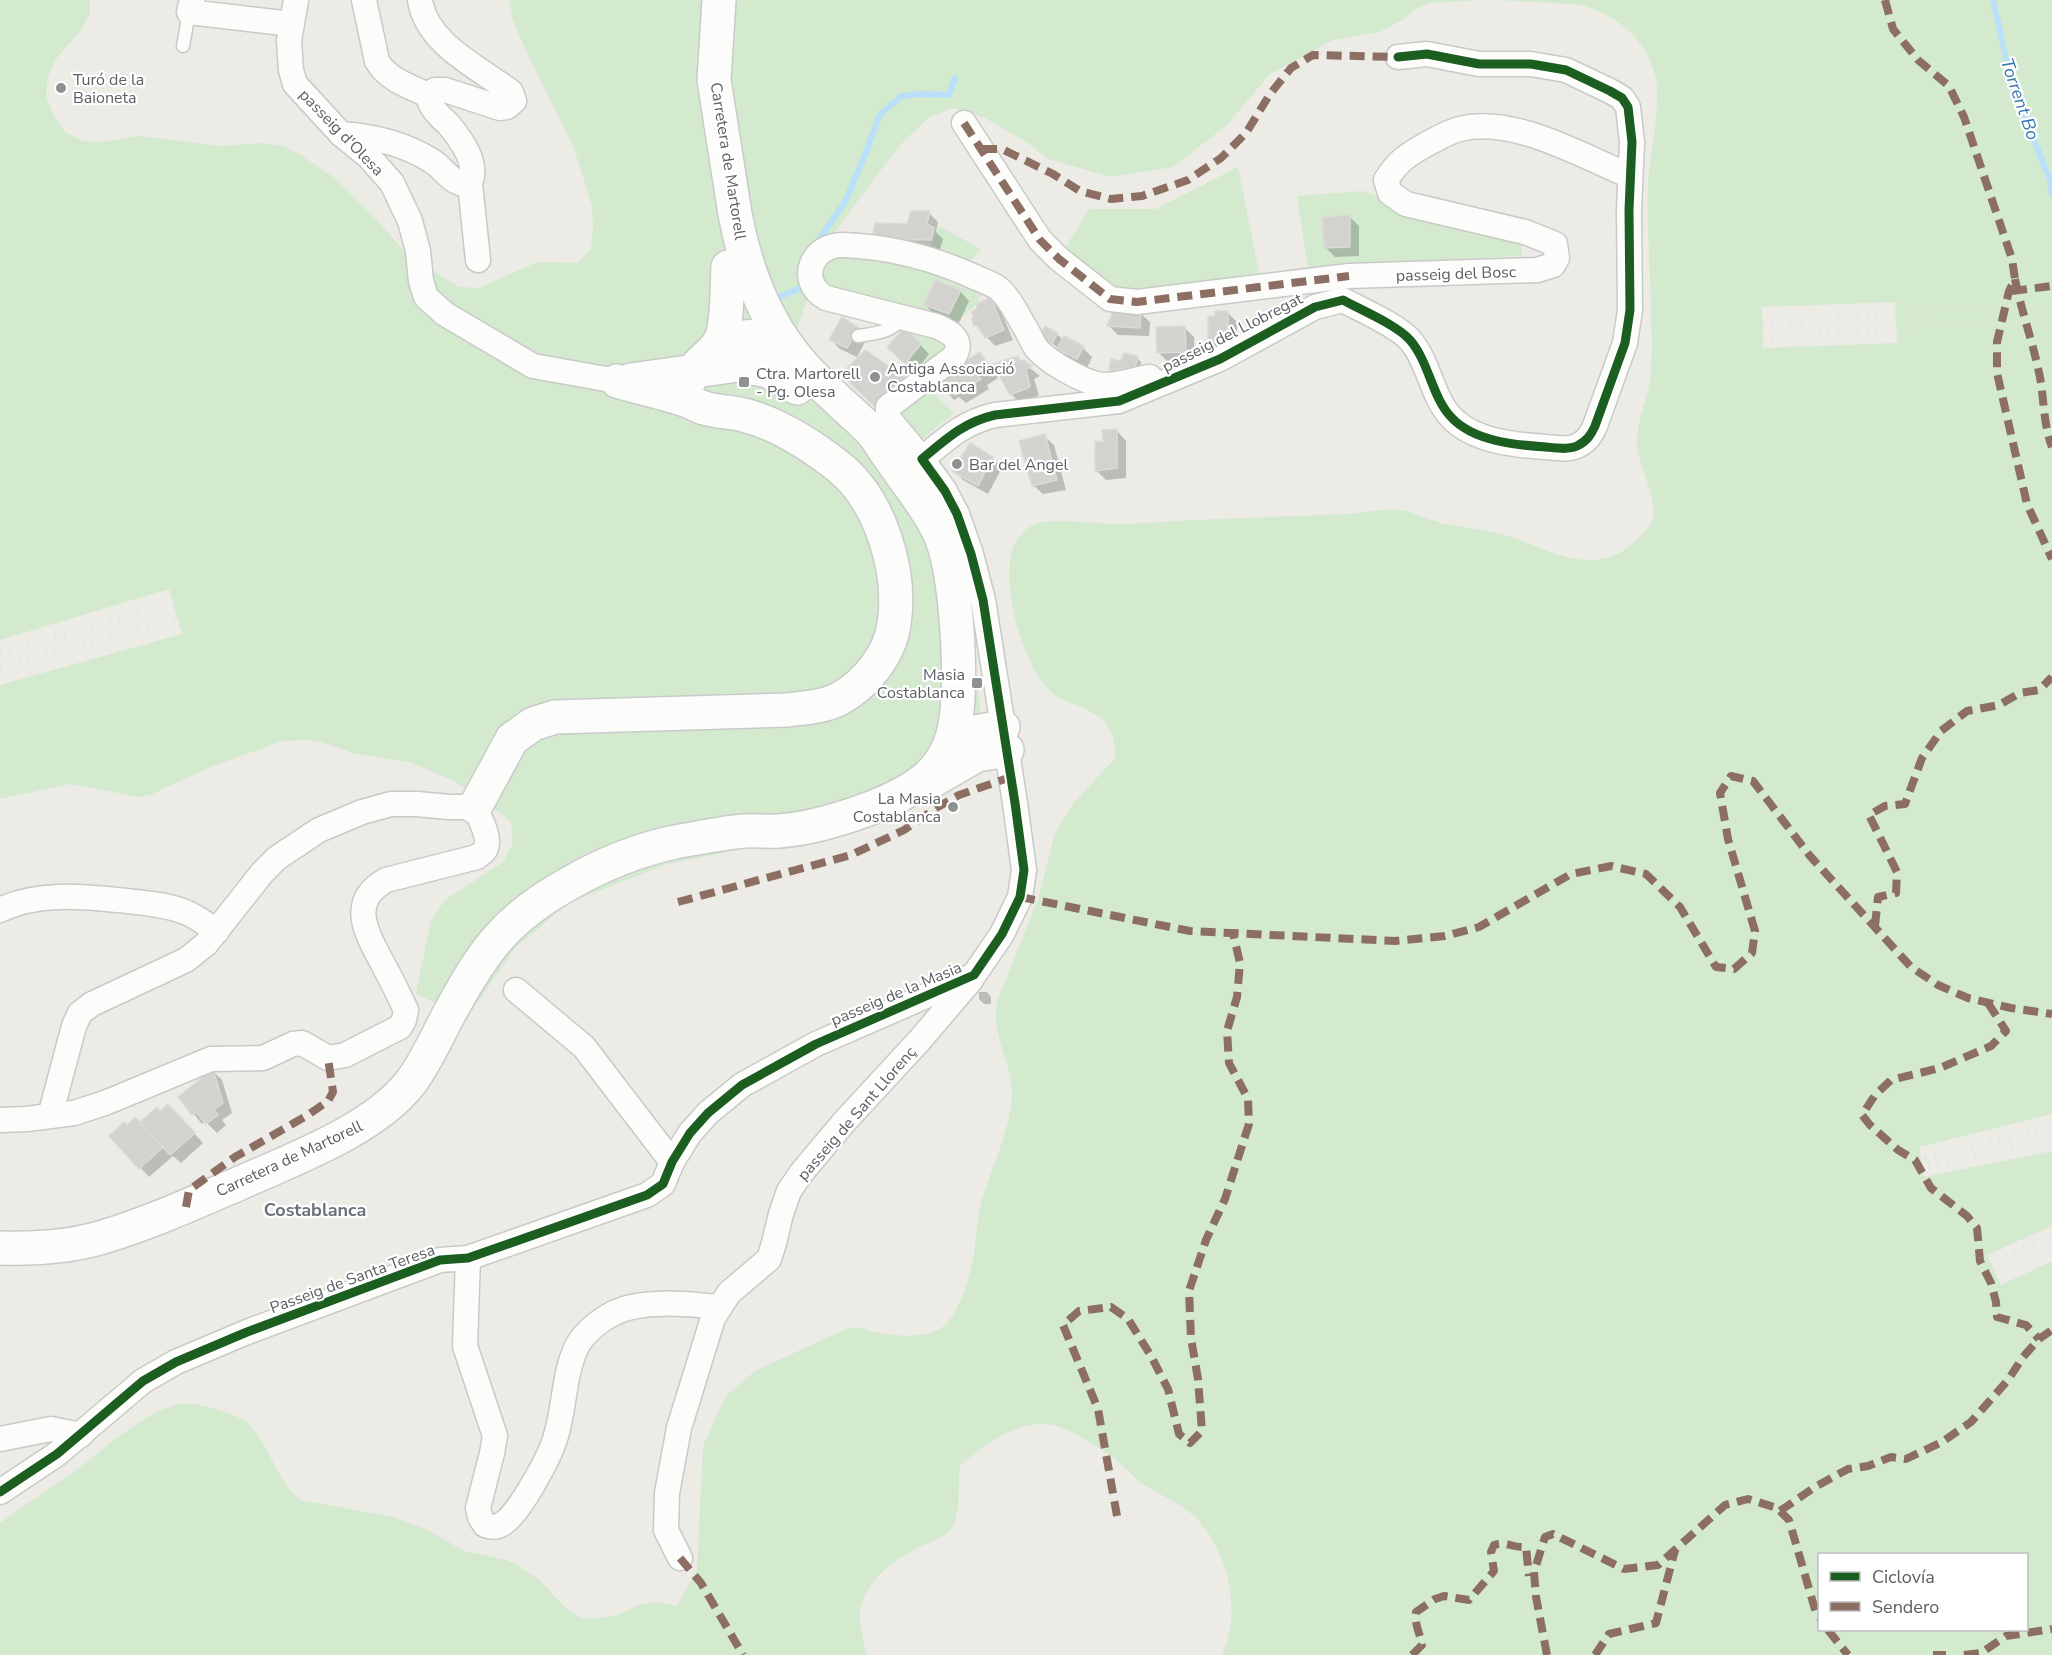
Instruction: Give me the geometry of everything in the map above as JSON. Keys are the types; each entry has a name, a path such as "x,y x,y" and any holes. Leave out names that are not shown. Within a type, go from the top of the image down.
{"main road":[{"name":"Carretera de Martorell","path":"0,1248 29,1249 68,1245 100,1238 186,1207 362,1125 387,1108 422,1067 476,968 493,942 513,921 571,882 642,851 673,843 743,831 780,831 828,821 860,811 907,778 923,781 935,769 985,742 958,681 952,590 940,533 922,504 907,460 798,375 781,334 755,288 739,235 714,80 719,0"},
{"path":"714,80 707,120 716,221 728,267 740,302 757,336 777,365 798,375"},
{"path":"728,267 725,308 729,353"},
{"path":"755,288 760,324 757,336"},
{"path":"617,381 689,386 729,353 744,336 757,336"},
{"path":"729,353 768,371 798,375"},
{"path":"475,807 513,739 533,724 555,717 775,710 816,706 837,700 856,687 879,662 888,646 894,626 896,606 891,562 877,516 857,484 826,457 777,426 742,414 706,409 689,386"},
{"path":"907,778 933,735 937,713 938,667 934,588 922,504"},
{"path":"938,667 947,723 985,742"}],"street":[{"name":"passeig d'Olesa","path":"296,0 291,24 289,54 296,84 341,135 369,157 392,183 410,221 426,297 445,314 533,366 617,381"},
{"path":"364,0 377,61 382,70 396,80 428,95"},
{"path":"420,0 430,25 442,40 511,92 514,101 507,107 500,108 445,90 435,90 428,95"},
{"path":"191,6 291,24"},
{"path":"1349,276 1343,300 1394,327 1409,339 1419,352 1446,410 1460,426 1476,434 1517,445 1566,449 1576,447 1589,439 1624,343 1630,310 1632,142 1628,108 1622,98 1566,70 1531,64 1479,64 1427,54 1398,57"},
{"path":"428,95 429,104 450,127 473,165 474,176 471,184 478,260"},
{"name":"passeig del Bosc","path":"964,123 1040,240 1059,260 1110,299 1137,302 1349,276 1537,270 1554,265 1557,258 1555,244 1545,238 1406,204 1390,193 1386,180 1396,164 1417,149 1462,128 1505,127 1539,137 1630,176"},
{"path":"341,135 365,136 398,145 432,161 447,172 453,181 462,185 471,184"},
{"path":"985,742 983,600 971,554 957,514 945,491 907,460 887,412 894,403 954,357 958,350 958,343 950,332 903,317 826,298 814,287 810,275 811,264 821,250 832,245 845,244 909,254 972,276 997,287 1006,297 1037,349 1090,383 1118,384 1199,368"},
{"name":"passeig del Llobregat","path":"907,460 979,418 1119,401 1220,359 1315,307 1343,300"},
{"name":"passeig de la Masia","path":"672,1161 690,1133 708,1113 742,1085 816,1044 974,975 1002,934 1020,897 1024,870 985,742"},
{"path":"0,1120 50,1116 74,1113 105,1103 211,1059 263,1058 293,1044 302,1043 328,1058 345,1055 400,1027 405,1020 406,1010 368,935 364,921 367,896 375,886 386,880 477,857 485,850 486,833 475,807 391,804 362,812 319,830 277,858 248,889 206,944 186,960 92,1004 80,1013 74,1026 50,1116"},
{"path":"0,910 21,902 76,896 128,901 186,912 217,931"},
{"name":"passeig de Sant Llorenç","path":"680,1558 666,1530 667,1493 679,1428 718,1307 729,1293 769,1259 789,1191 802,1172 845,1121 918,1042 974,975"},
{"path":"516,990 584,1047 672,1161"},
{"name":"Passeig de Santa Teresa","path":"0,1492 81,1435 143,1381 195,1353 440,1260 468,1258 647,1195 663,1184 672,1161"},
{"path":"468,1258 465,1346 495,1436 478,1508 485,1525 494,1527 511,1518 541,1470 555,1440 566,1378 578,1346 587,1333 616,1312 643,1305 718,1307"},
{"path":"0,1439 51,1429 81,1435"}],"lane":[{"path":"183,46 191,6"},
{"path":"858,336 883,333 898,324 903,317"}],"green space":[{"path":"0,0 90,0 90,13 82,29 56,59 48,76 46,95 53,114 64,131 82,141 100,142 140,136 221,146 262,143 283,146 301,155 336,179 378,221 406,254 459,287 479,288 537,262 578,263 591,248 592,205 573,146 521,40 513,20 509,0 1482,0 1429,3 1380,32 1333,40 1270,74 1226,126 1173,167 1111,177 1048,159 1028,143 985,118 954,108 930,117 905,140 832,236 793,341 960,577 984,732 959,774 930,797 791,839 667,864 568,903 514,949 467,1018 416,994 431,920 445,900 503,862 513,843 511,821 456,782 410,762 356,754 309,740 283,741 210,767 150,795 140,797 70,784 0,799 0,685 182,634 169,589 0,640"},
{"path":"1497,0 2052,0 2052,1114 1919,1147 1924,1177 2052,1151 2052,1226 1987,1255 2001,1285 2052,1261 2052,1655 1222,1655 1231,1620 1229,1584 1217,1549 1197,1519 1177,1503 1140,1482 1095,1445 1060,1427 1039,1424 1006,1433 960,1466 957,1515 951,1529 941,1537 897,1560 877,1577 864,1598 860,1610 860,1623 867,1655 0,1655 0,1523 137,1424 151,1415 180,1404 195,1404 216,1409 236,1416 249,1424 285,1482 300,1500 393,1517 426,1529 464,1551 506,1560 538,1579 569,1611 580,1617 591,1619 615,1616 636,1606 656,1602 677,1606 697,1570 703,1446 729,1393 755,1371 848,1328 909,1336 932,1333 943,1326 955,1313 967,1283 974,1254 981,1204 1011,1108 1011,1082 996,1024 997,1001 1038,899 1055,833 1073,804 1115,758 1113,737 1105,722 1050,691 1040,679 1023,645 1012,605 1010,585 1012,551 1022,534 1034,525 1045,522 1127,524 1400,510 1446,524 1484,530 1518,539 1569,558 1591,560 1608,558 1621,552 1650,526 1653,518 1652,497 1637,442 1651,373 1652,326 1648,207 1657,104 1655,74 1643,47 1623,26 1611,17 1576,4","holes":["1895,302 1897,343 1763,348 1762,307"]},
{"path":"1238,167 1259,273 1123,292 1062,253 1089,209 1156,209"},
{"path":"1363,191 1522,244 1522,256 1308,268 1297,196"},
{"path":"939,226 981,249 967,264 929,250"},
{"path":"827,253 914,260 986,291 977,304 951,326 829,292 820,281"},
{"path":"906,327 949,345 945,355 910,380 897,370 905,364 921,344"},
{"path":"928,388 954,413 920,441 895,412"}],"building":[{"path":"911,211 930,211 927,224 934,228 931,240 872,239 875,223 907,224"},
{"path":"1350,215 1350,247 1324,248 1322,217"},
{"path":"935,280 961,290 949,314 924,305"},
{"path":"991,297 1004,330 985,338 977,325 974,326 972,319 974,316 971,312 977,309 977,304"},
{"path":"1141,311 1140,328 1107,326 1112,313"},
{"path":"1215,311 1228,311 1228,341 1223,343 1208,342 1208,316 1215,316"},
{"path":"842,317 859,328 847,348 829,340"},
{"path":"1045,326 1058,333 1051,345 1040,334"},
{"path":"1185,326 1186,352 1157,353 1156,327"},
{"path":"905,327 921,344 905,364 887,347"},
{"path":"1064,336 1084,346 1077,359 1057,349"},
{"name":"Antiga Associació Costablanca","path":"865,350 910,381 874,406 841,374"},
{"path":"980,352 990,368 978,375 981,379 955,395 950,387 944,391 937,380"},
{"path":"1124,353 1138,356 1135,368 1109,370 1111,359 1120,361"},
{"path":"1018,356 1020,361 1024,360 1032,366 1026,370 1030,386 1010,395 993,364"},
{"path":"1117,429 1117,468 1095,471 1095,441 1103,442 1102,430"},
{"path":"1045,434 1057,480 1032,486 1019,441"},
{"path":"970,443 993,457 978,486 952,471"},
{"path":"213,1069 223,1103 214,1110 218,1115 206,1124 196,1112 192,1115 178,1097"},
{"path":"168,1104 195,1133 170,1155 140,1122 157,1107 160,1111"},
{"path":"135,1117 163,1147 139,1169 109,1136 124,1122 127,1125"}],"waterway":[{"name":"Torrent Bo","path":"1993,0 2012,85 2050,180 2052,196"},
{"path":"816,244 845,202 879,116 901,96 949,95 955,78"},
{"path":"781,296 803,287 803,281"}],"railway":[{"path":"1762,324 2052,306"},
{"path":"1762,338 2052,320"},
{"path":"0,653 174,603"},
{"path":"0,667 179,617"},
{"path":"1925,1158 2052,1127"},
{"path":"1928,1166 2052,1138"},
{"path":"1997,1258 2052,1236"}],"marked path":[{"path":"1885,0 1893,29 1918,60 1949,86 1964,117 2012,259 2015,279 2009,291 1997,342 1997,373 2027,504 2052,559"},
{"path":"982,149 1002,149 1053,174 1080,191 1111,199 1142,196 1188,180 1221,158 1246,133 1270,94 1291,68 1313,55 1398,57"},
{"path":"964,123 1040,240 1059,259 1110,299 1137,302 1349,276"},
{"path":"2015,279 2041,383 2046,423 2052,447"},
{"path":"2012,291 2052,286"},
{"path":"1875,926 1878,897 1896,893 1897,872 1869,815 1885,806 1905,804 1922,758 1941,731 1967,711 1999,705 2020,693 2039,690 2052,677"},
{"path":"1020,897 1190,931 1395,941 1445,936 1479,927 1571,874 1611,866 1646,874 1680,907 1716,967 1734,969 1752,953 1755,931 1728,839 1720,793 1731,776 1753,781 1810,856 1911,967 1938,985 1968,998 2052,1014"},
{"path":"678,902 851,855 904,830 959,795 1011,777"},
{"path":"1117,1516 1098,1409 1063,1325 1079,1311 1111,1307 1128,1319 1168,1389 1179,1434 1190,1443 1202,1431 1198,1379 1191,1338 1189,1291 1206,1240 1225,1199 1249,1124 1248,1099 1229,1063 1227,1031 1237,997 1240,963 1233,933"},
{"path":"1988,1003 2006,1031 1991,1046 1940,1068 1891,1080 1875,1095 1862,1115 1898,1150 1915,1160 1931,1188 1967,1216 1977,1228 1980,1261 1991,1283 1997,1317 2026,1325 2039,1339"},
{"path":"186,1207 189,1190 235,1157 328,1101 333,1092 328,1058"},
{"path":"1780,1511 1815,1487 1848,1469 1868,1466 1891,1457 1906,1459 1942,1442 1971,1422 2008,1380 2023,1357 2039,1339 2052,1330"},
{"path":"1547,1655 1536,1597 1534,1572 1545,1537 1553,1534 1624,1569 1658,1565 1725,1505 1748,1499 1777,1508 1789,1520 1818,1616"},
{"path":"1412,1655 1422,1645 1416,1625 1416,1612 1435,1599 1444,1596 1469,1600 1494,1571 1491,1552 1494,1545 1526,1547 1529,1576"},
{"path":"1595,1655 1609,1634 1656,1623 1675,1550"},
{"path":"680,1558 701,1583 743,1655"},
{"path":"1964,1655 1981,1653 2006,1636 2052,1629"},
{"path":"1829,1631 1848,1655"},
{"path":"1933,1655 1946,1655"}],"cycle path":[{"path":"0,1492 57,1454 143,1381 176,1362 247,1332 440,1260 468,1258 647,1195 663,1184 672,1162 690,1133 708,1113 742,1085 816,1044 974,975 1002,934 1020,897 1024,870 983,600 971,554 957,514 945,491 922,459 956,432 974,422 995,415 1119,401 1220,359 1315,307 1343,300 1388,323 1410,340 1422,358 1439,400 1451,417 1471,432 1508,443 1558,448 1573,447 1586,440 1595,426 1625,343 1630,310 1629,210 1632,142 1628,107 1622,98 1566,70 1531,64 1479,64 1427,54 1398,57"}],"place":[{"name":"Turó de la Baioneta","path":"61,88"},
{"name":"Antiga Associació Costablanca","path":"875,377"},
{"name":"Ctra. Martorell - Pg. Olesa","path":"744,382"},
{"name":"Bar del Angel","path":"957,464"},
{"name":"Masia Costablanca","path":"977,683"},
{"name":"La Masia Costablanca","path":"953,807"}],"district":[{"name":"Costablanca","path":"315,1210"}]}
